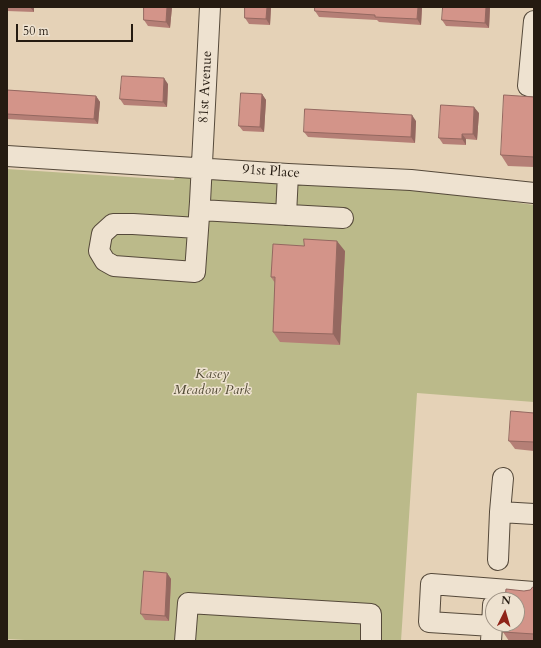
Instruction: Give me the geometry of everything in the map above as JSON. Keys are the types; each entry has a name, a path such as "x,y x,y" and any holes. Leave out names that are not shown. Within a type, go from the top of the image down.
{"street":[{"name":"81st Avenue","path":"199,219 210,7"},
{"path":"534,21 528,86 534,87"},
{"name":"91st Place","path":"7,156 288,174 411,180 534,193"},
{"path":"286,215 288,174"},
{"path":"199,219 195,272 114,266 105,261 99,251 102,234 113,224 133,224 199,219 286,215 343,218"},
{"path":"498,560 503,478"},
{"path":"500,512 534,514"},
{"path":"485,596 431,584 428,622 492,634"},
{"path":"185,641 188,603 371,614 371,641"}],"green space":[{"name":"Kasey Meadow Park","path":"7,169 174,180 175,176 414,188 534,205 534,402 417,393 401,641 43,641 7,639"}],"building":[{"path":"144,7 167,7 166,22 144,20"},
{"path":"245,7 267,7 266,19 245,18"},
{"path":"315,7 418,7 417,19 375,17 375,15 315,11"},
{"path":"443,7 486,7 485,23 442,20"},
{"path":"122,76 164,78 163,102 120,99"},
{"path":"7,90 96,96 94,119 7,114"},
{"path":"241,93 262,94 260,127 239,126"},
{"path":"504,95 534,97 534,157 501,155"},
{"path":"441,105 474,107 473,134 462,134 462,139 439,138"},
{"path":"305,109 412,115 411,137 304,132"},
{"path":"304,239 337,241 333,334 273,332 275,277 271,277 273,244 304,246"},
{"path":"511,411 534,413 534,442 509,441"},
{"path":"144,571 167,573 165,616 141,614"},
{"path":"534,587 534,634 503,632 525,632 525,592 506,592 506,589 524,591 530,590"}]}
